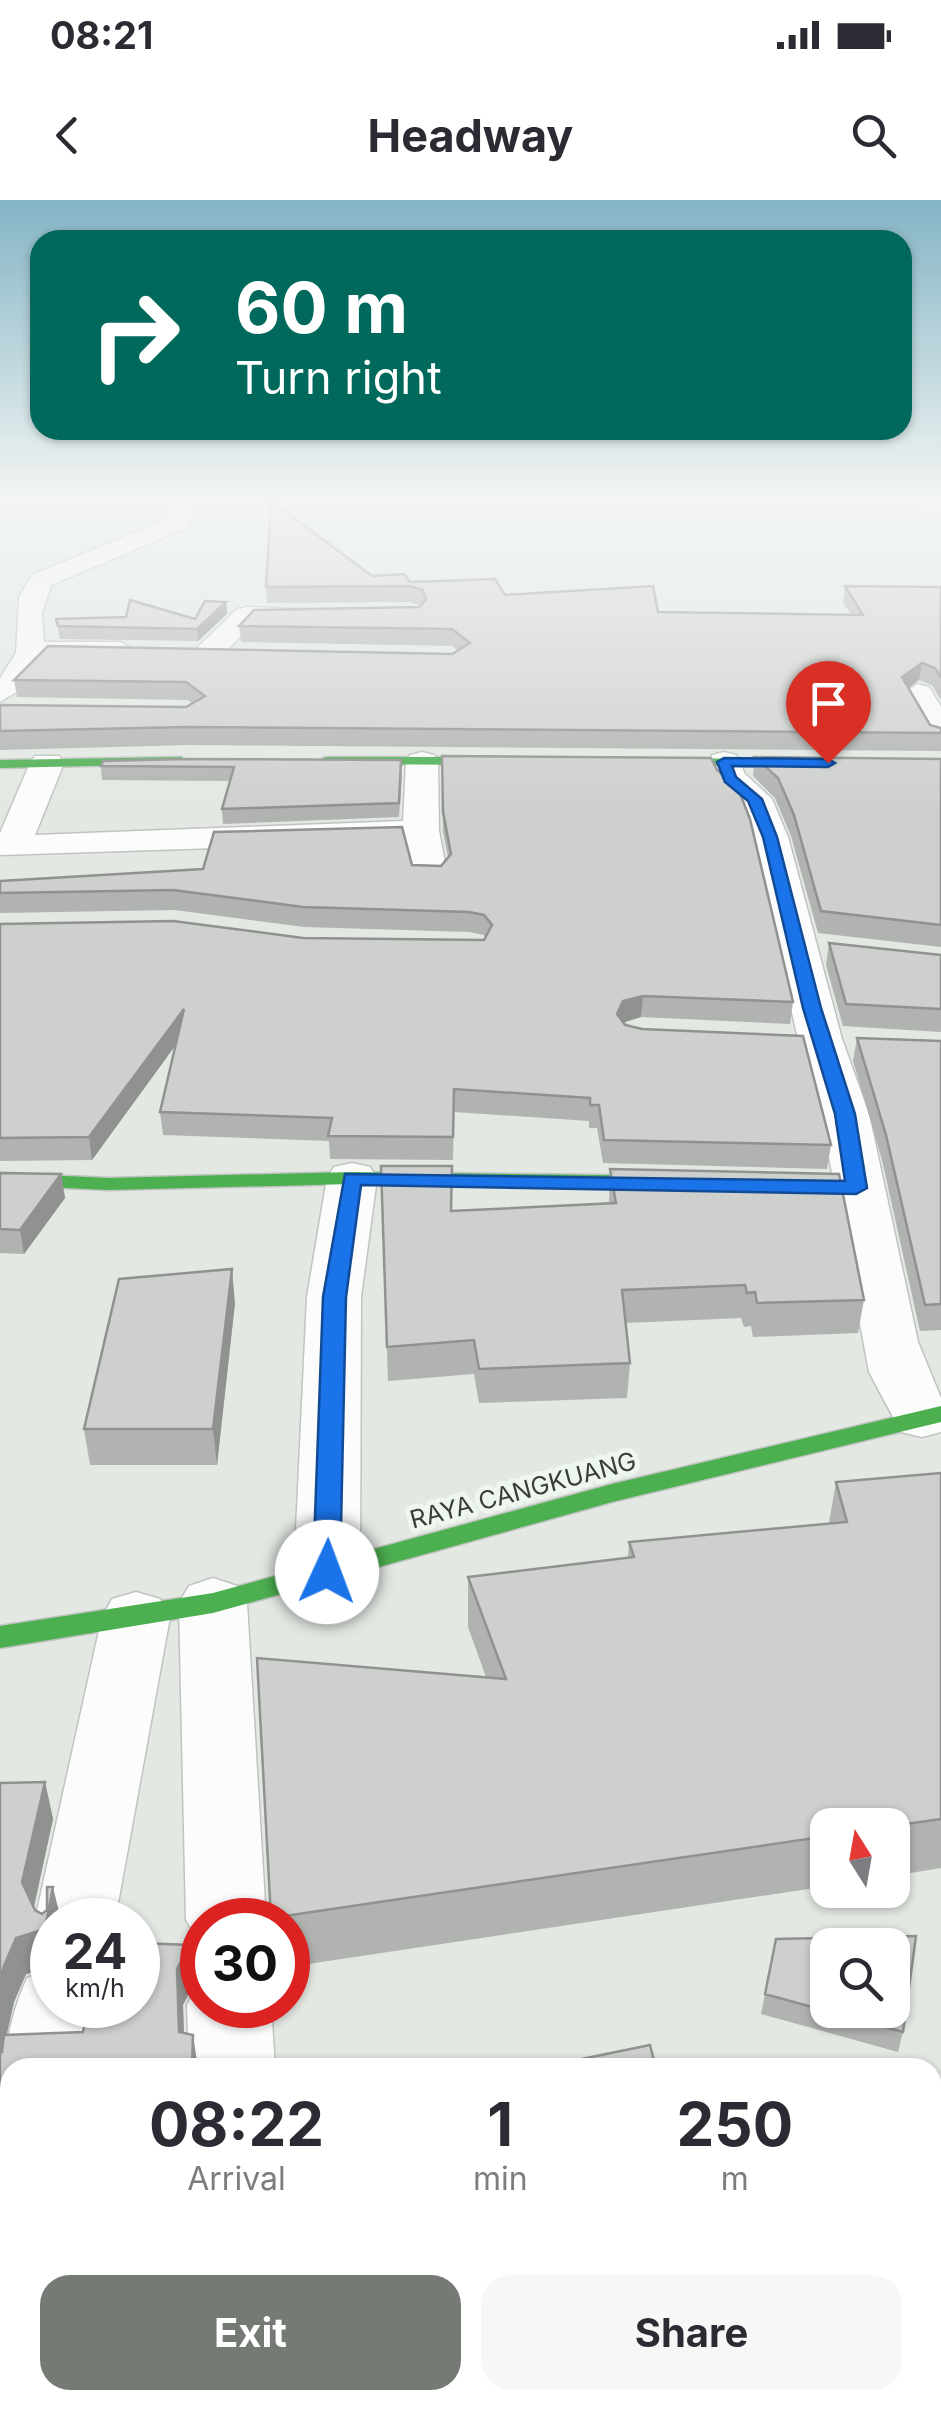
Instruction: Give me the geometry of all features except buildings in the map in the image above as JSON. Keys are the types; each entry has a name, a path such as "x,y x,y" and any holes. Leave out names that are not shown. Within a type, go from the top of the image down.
{"street":[{"path":"6,704 34,650 26,618 29,601"},
{"path":"244,654 198,652 247,614 356,616"},
{"path":"34,650 150,651"},
{"path":"918,693 941,734"},
{"path":"0,764 208,760"},
{"path":"306,760 532,761"},
{"path":"606,761 941,764"},
{"path":"422,762 421,831 428,874"},
{"path":"724,762 730,779 754,799 812,948 801,1039 845,1114 856,1188 898,1372 932,1416"},
{"path":"47,763 12,847 421,831"},
{"path":"801,1039 872,1043"},
{"path":"0,1178 110,1184 352,1178 710,1183"},
{"path":"327,1572 334,1297 352,1178"},
{"path":"746,1184 856,1188"},
{"name":"RAYA CANGKUANG","path":"0,1638 213,1603 612,1493 932,1416"},
{"path":"213,1603 225,1898"},
{"path":"79,1898 136,1617"},
{"path":"47,2058 53,2028"},
{"path":"230,2028 232,2058"}],"traffic: fast":[{"path":"0,764 177,760"},
{"path":"328,761 517,761"},
{"path":"638,761 941,764"},
{"path":"0,1179 109,1184 352,1178 683,1182"},
{"path":"769,1185 856,1188"},
{"path":"0,1637 213,1603 612,1493 941,1414"}],"route":[{"path":"327,1572 334,1297 352,1178 619,1180 856,1188 845,1114 820,1039 770,837 754,799 730,779 724,762 828,763"}]}
